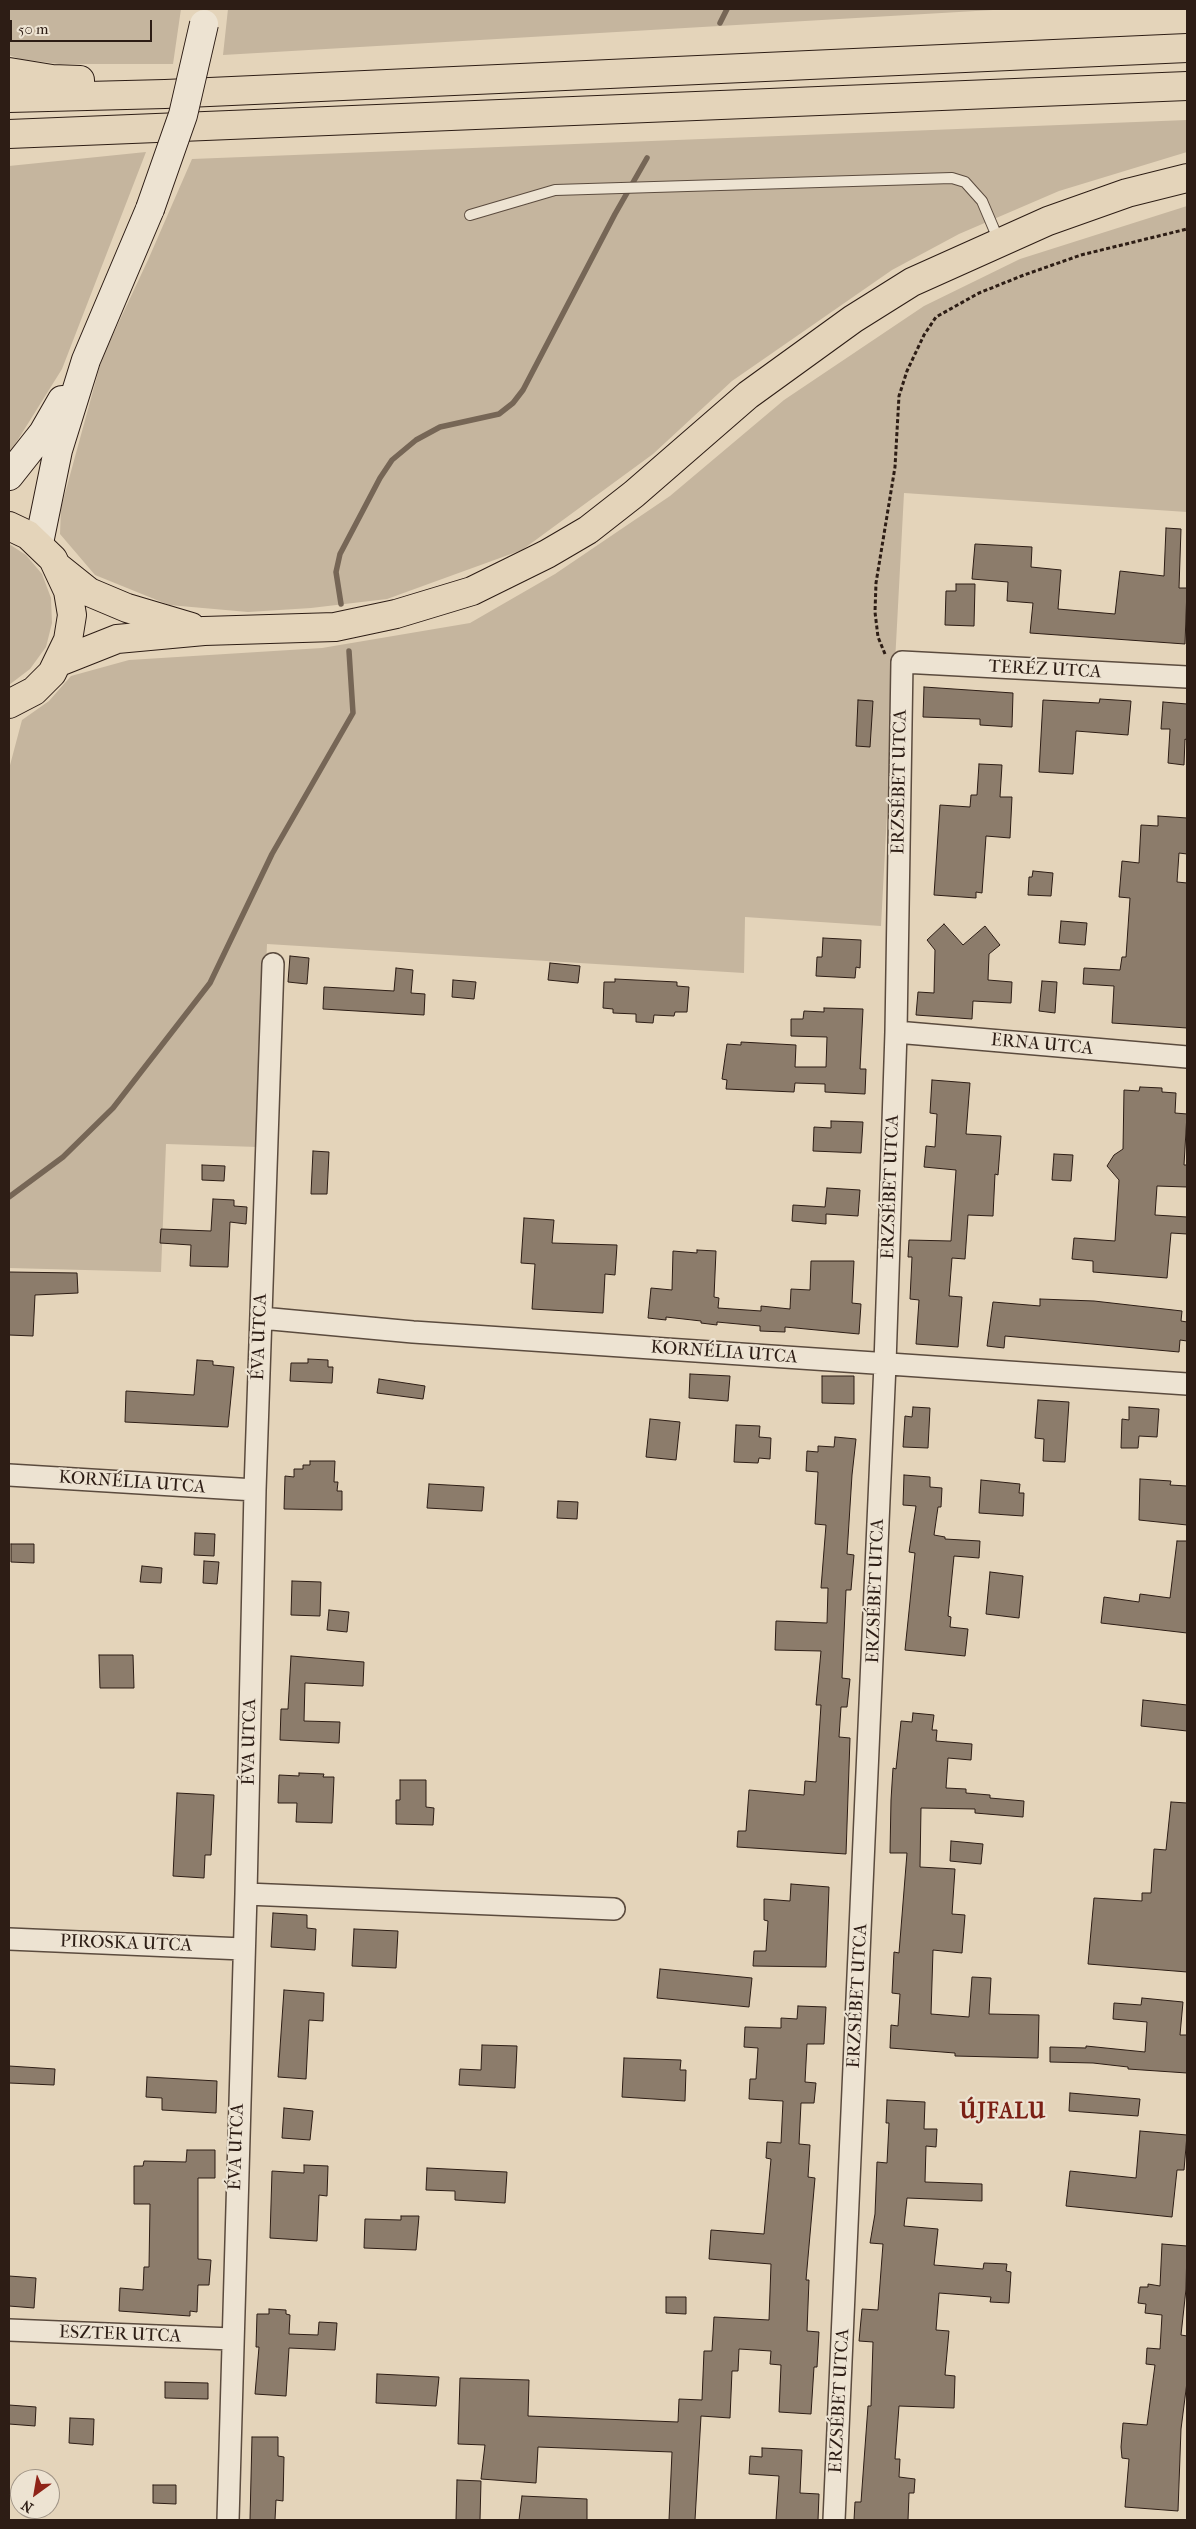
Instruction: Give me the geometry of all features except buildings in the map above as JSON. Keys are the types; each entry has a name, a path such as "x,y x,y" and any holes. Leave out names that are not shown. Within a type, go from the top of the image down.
{"main road":[{"path":"9,98 165,94 1187,48"},
{"path":"9,72 52,79 106,80 165,94"},
{"path":"9,134 1187,86"},
{"path":"9,150 147,129"},
{"path":"59,662 117,639 204,631 335,627 368,622 449,598 508,574 588,530 634,494 748,395 854,319 912,282 999,242 1084,207 1127,193 1187,178"},
{"path":"9,526 28,535 39,543 59,568 89,592 127,608 204,631"},
{"path":"10,706 43,683 59,662 68,640 72,615 68,591 59,568"}],"street":[{"path":"39,543 58,450 86,360 150,209 183,115 205,16"},
{"path":"9,476 42,433 86,360"},
{"name":"TERÉZ UTCA","path":"902,662 1187,677"},
{"name":"ERZSÉBET UTCA","path":"834,2520 885,1364 896,1032 902,662"},
{"name":"ÉVA UTCA","path":"228,2520 246,1894 255,1490 272,964"},
{"name":"ERNA UTCA","path":"896,1032 1187,1057"},
{"name":"KORNÉLIA UTCA","path":"261,1318 413,1332 1187,1384"},
{"name":"KORNÉLIA UTCA","path":"9,1475 255,1490"},
{"path":"246,1894 614,1909"},
{"name":"PIROSKA UTCA","path":"9,1939 243,1949"},
{"name":"ESZTER UTCA","path":"9,2330 232,2339"}],"lane":[{"path":"470,215 555,190 952,178 965,182 982,201 999,242"}],"path":[{"path":"902,662 887,659 878,637 875,612 876,583 895,467 899,396 907,371 924,335 936,317 979,293 1081,255 1187,229"}],"shaded area":[{"path":"9,9 181,9 173,64 59,64 20,59 9,55"},
{"path":"228,9 1010,9 223,55"},
{"path":"1187,120 1187,152 1059,191 959,234 892,270 732,381 653,454 522,550 387,599 311,608 248,612 169,605 95,575 60,534 61,508 102,358 148,260 192,159"},
{"path":"146,152 62,369 9,454 9,166"},
{"path":"1187,206 1187,512 904,493 881,926 745,917 744,973 267,944 258,1147 166,1144 161,1272 9,1268 9,769 22,720 49,701 71,676 129,660 322,648 470,623 555,574 670,496 784,400 924,306 1020,259"},
{"path":"9,544 26,555 42,574 51,598 52,623 46,647 30,669 9,685"}],"waterway":[{"path":"720,23 727,9"},
{"path":"341,604 336,572 340,554 380,478 392,460 416,440 440,427 499,414 513,403 523,390 615,214 647,158"},
{"path":"9,1197 63,1157 113,1108 210,983 272,854 353,713 349,651"}],"district":[{"name":"ÚJFALU","path":"1003,2113"}]}
